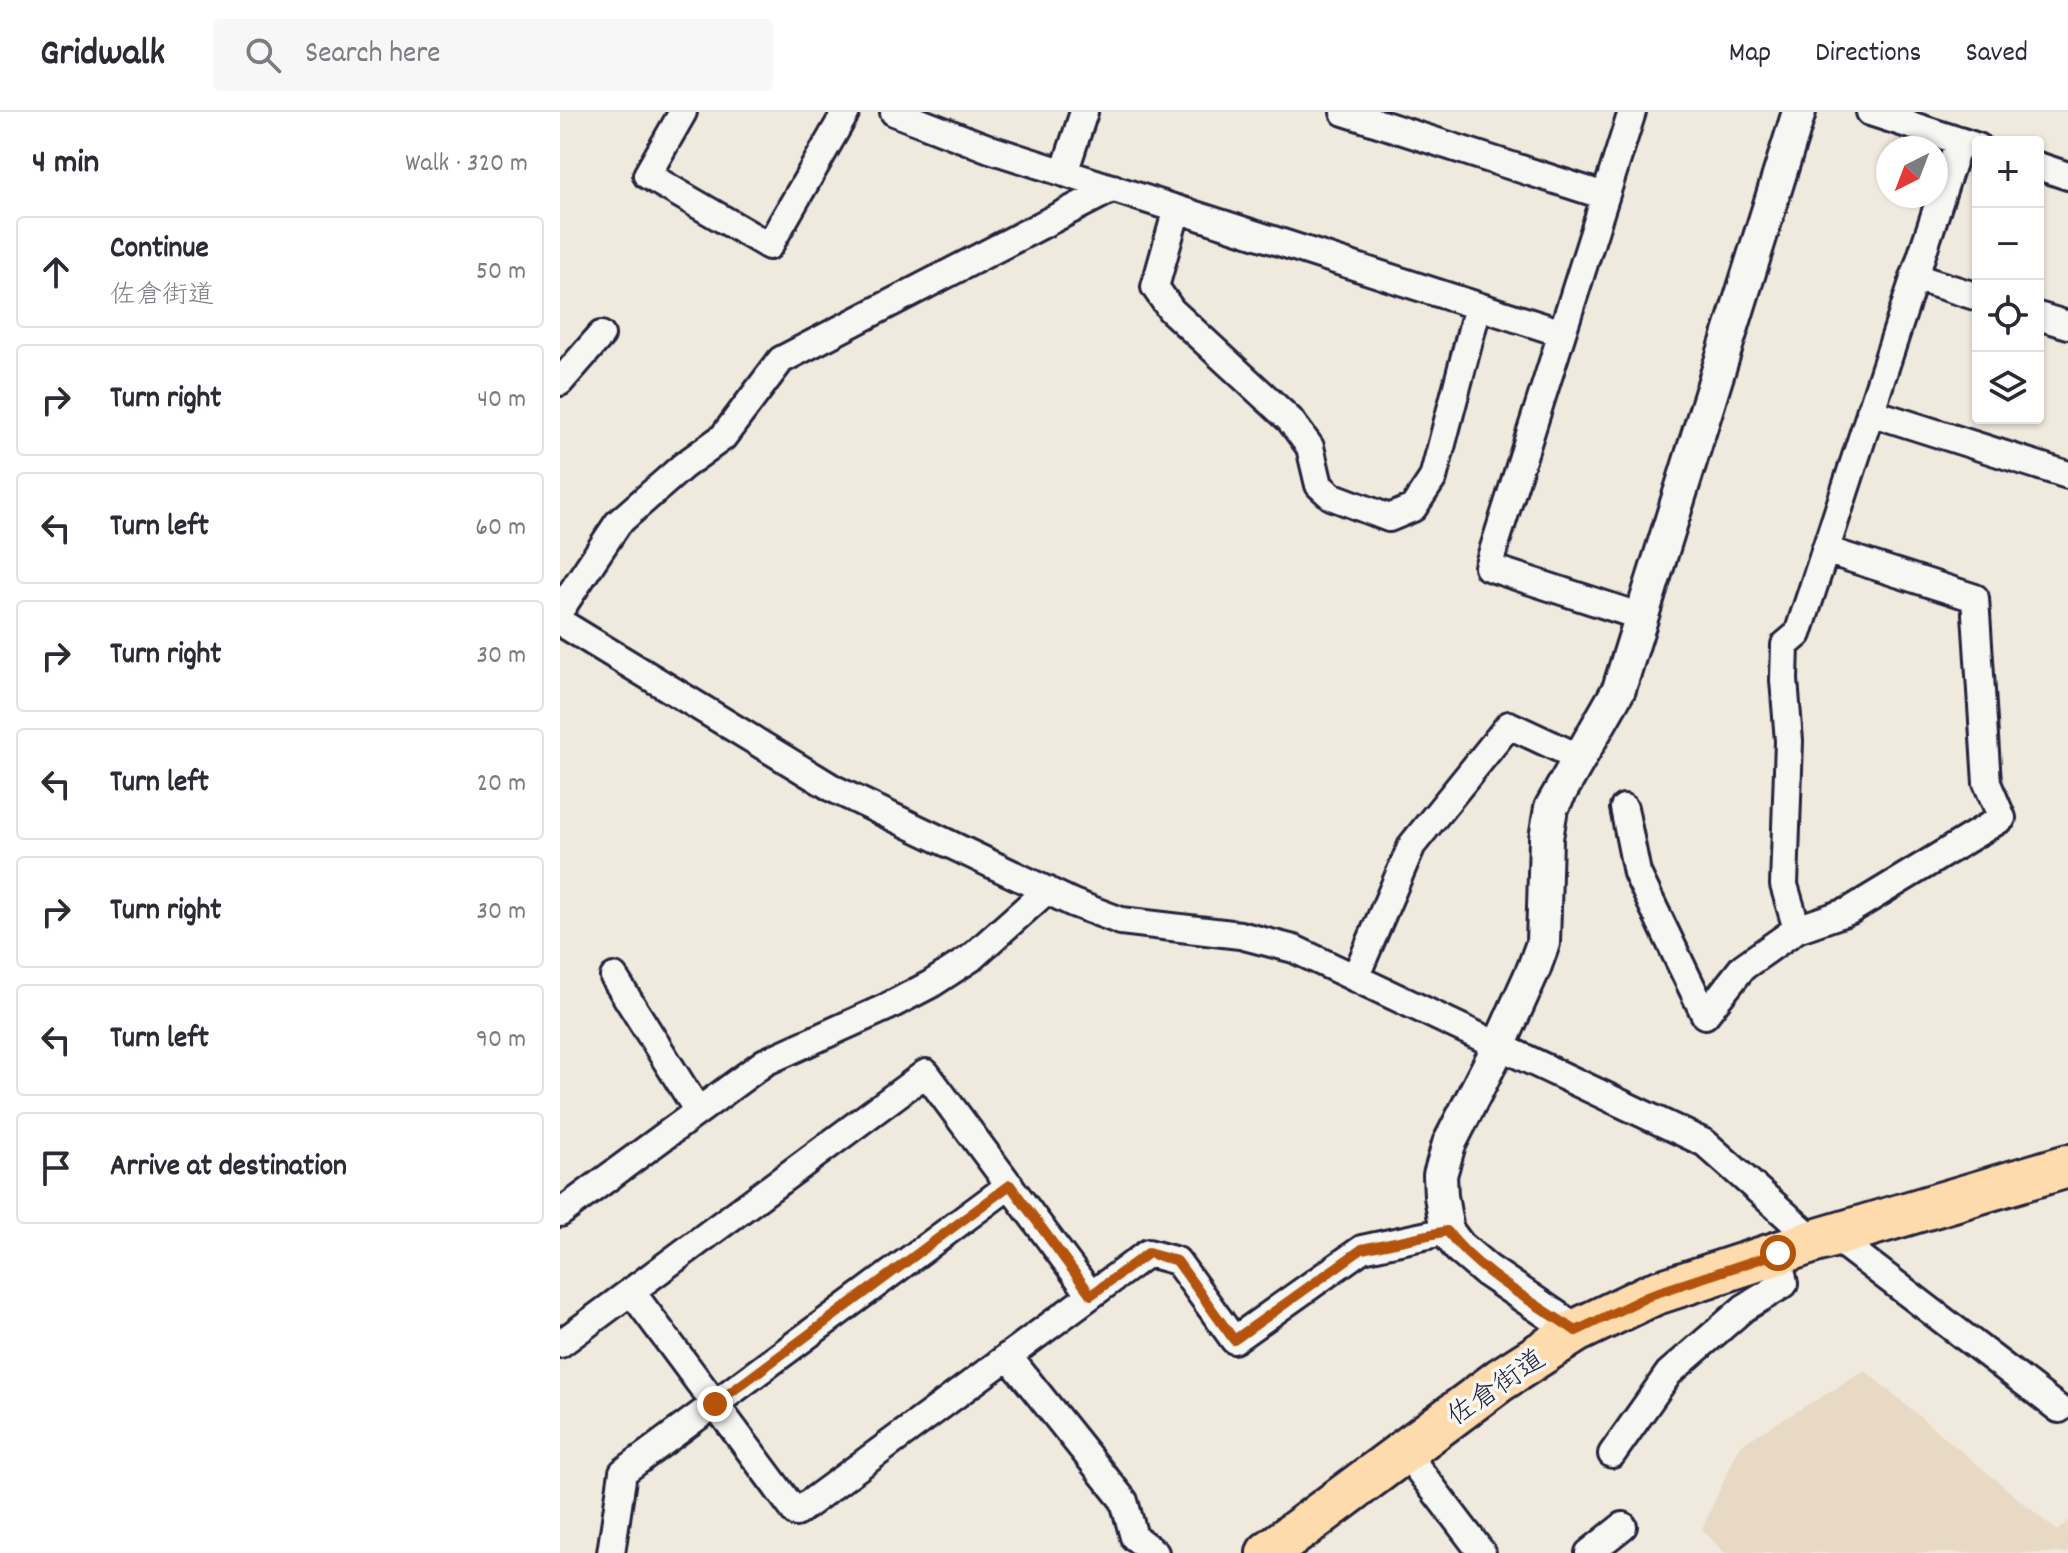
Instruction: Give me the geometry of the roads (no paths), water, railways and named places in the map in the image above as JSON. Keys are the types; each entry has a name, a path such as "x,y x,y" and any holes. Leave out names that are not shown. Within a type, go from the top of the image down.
{"main road":[{"name":"佐倉街道","path":"1268,1553 1500,1380 1576,1331 1653,1294 1809,1243 2068,1166"}],"street":[{"path":"683,112 647,175 769,246 846,112"},
{"path":"894,112 990,149 1562,333"},
{"path":"1064,173 1084,112"},
{"path":"1344,112 1605,196"},
{"path":"1632,112 1488,567 1642,617"},
{"path":"1576,1331 1486,1270 1459,1247 1447,1231 1440,1175 1446,1154 1499,1046 1543,943 1546,838 1551,808 1619,689 1799,112"},
{"path":"1797,929 1784,885 1789,741 1784,680 1785,645 1798,634 1914,277 1968,144 1870,112"},
{"path":"2044,168 2068,176"},
{"path":"560,610 618,523 683,466 723,437 781,360 1113,188"},
{"path":"1177,209 1155,287 1171,310 1290,420 1310,447 1319,485 1331,496 1389,518 1413,508 1433,478 1478,306"},
{"path":"1914,277 1972,295"},
{"path":"2044,318 2068,325"},
{"path":"560,382 601,335"},
{"path":"1870,412 2068,475"},
{"path":"1624,808 1637,873 1705,1015 1743,967 1797,929 1861,904 2002,818 1987,783 1975,598 1825,550"},
{"path":"560,622 834,789 1073,903 1121,921 1240,935 1294,949 1705,1143 1809,1243 2059,1409"},
{"path":"1355,978 1412,845 1509,725 1580,758"},
{"path":"560,1213 765,1062 887,1007 971,958 1047,890"},
{"path":"614,977 698,1111"},
{"path":"560,1344 926,1073 1091,1295"},
{"path":"611,1553 623,1472 1010,1185"},
{"path":"631,1291 796,1513 1148,1253 1177,1261 1234,1340 1362,1249 1447,1231"},
{"path":"1612,1454 1669,1373 1744,1308 1784,1284 1809,1243"},
{"path":"1008,1356 1124,1501 1134,1537 1155,1553"},
{"path":"1405,1452 1482,1553"},
{"path":"1589,1553 1623,1526"}]}
